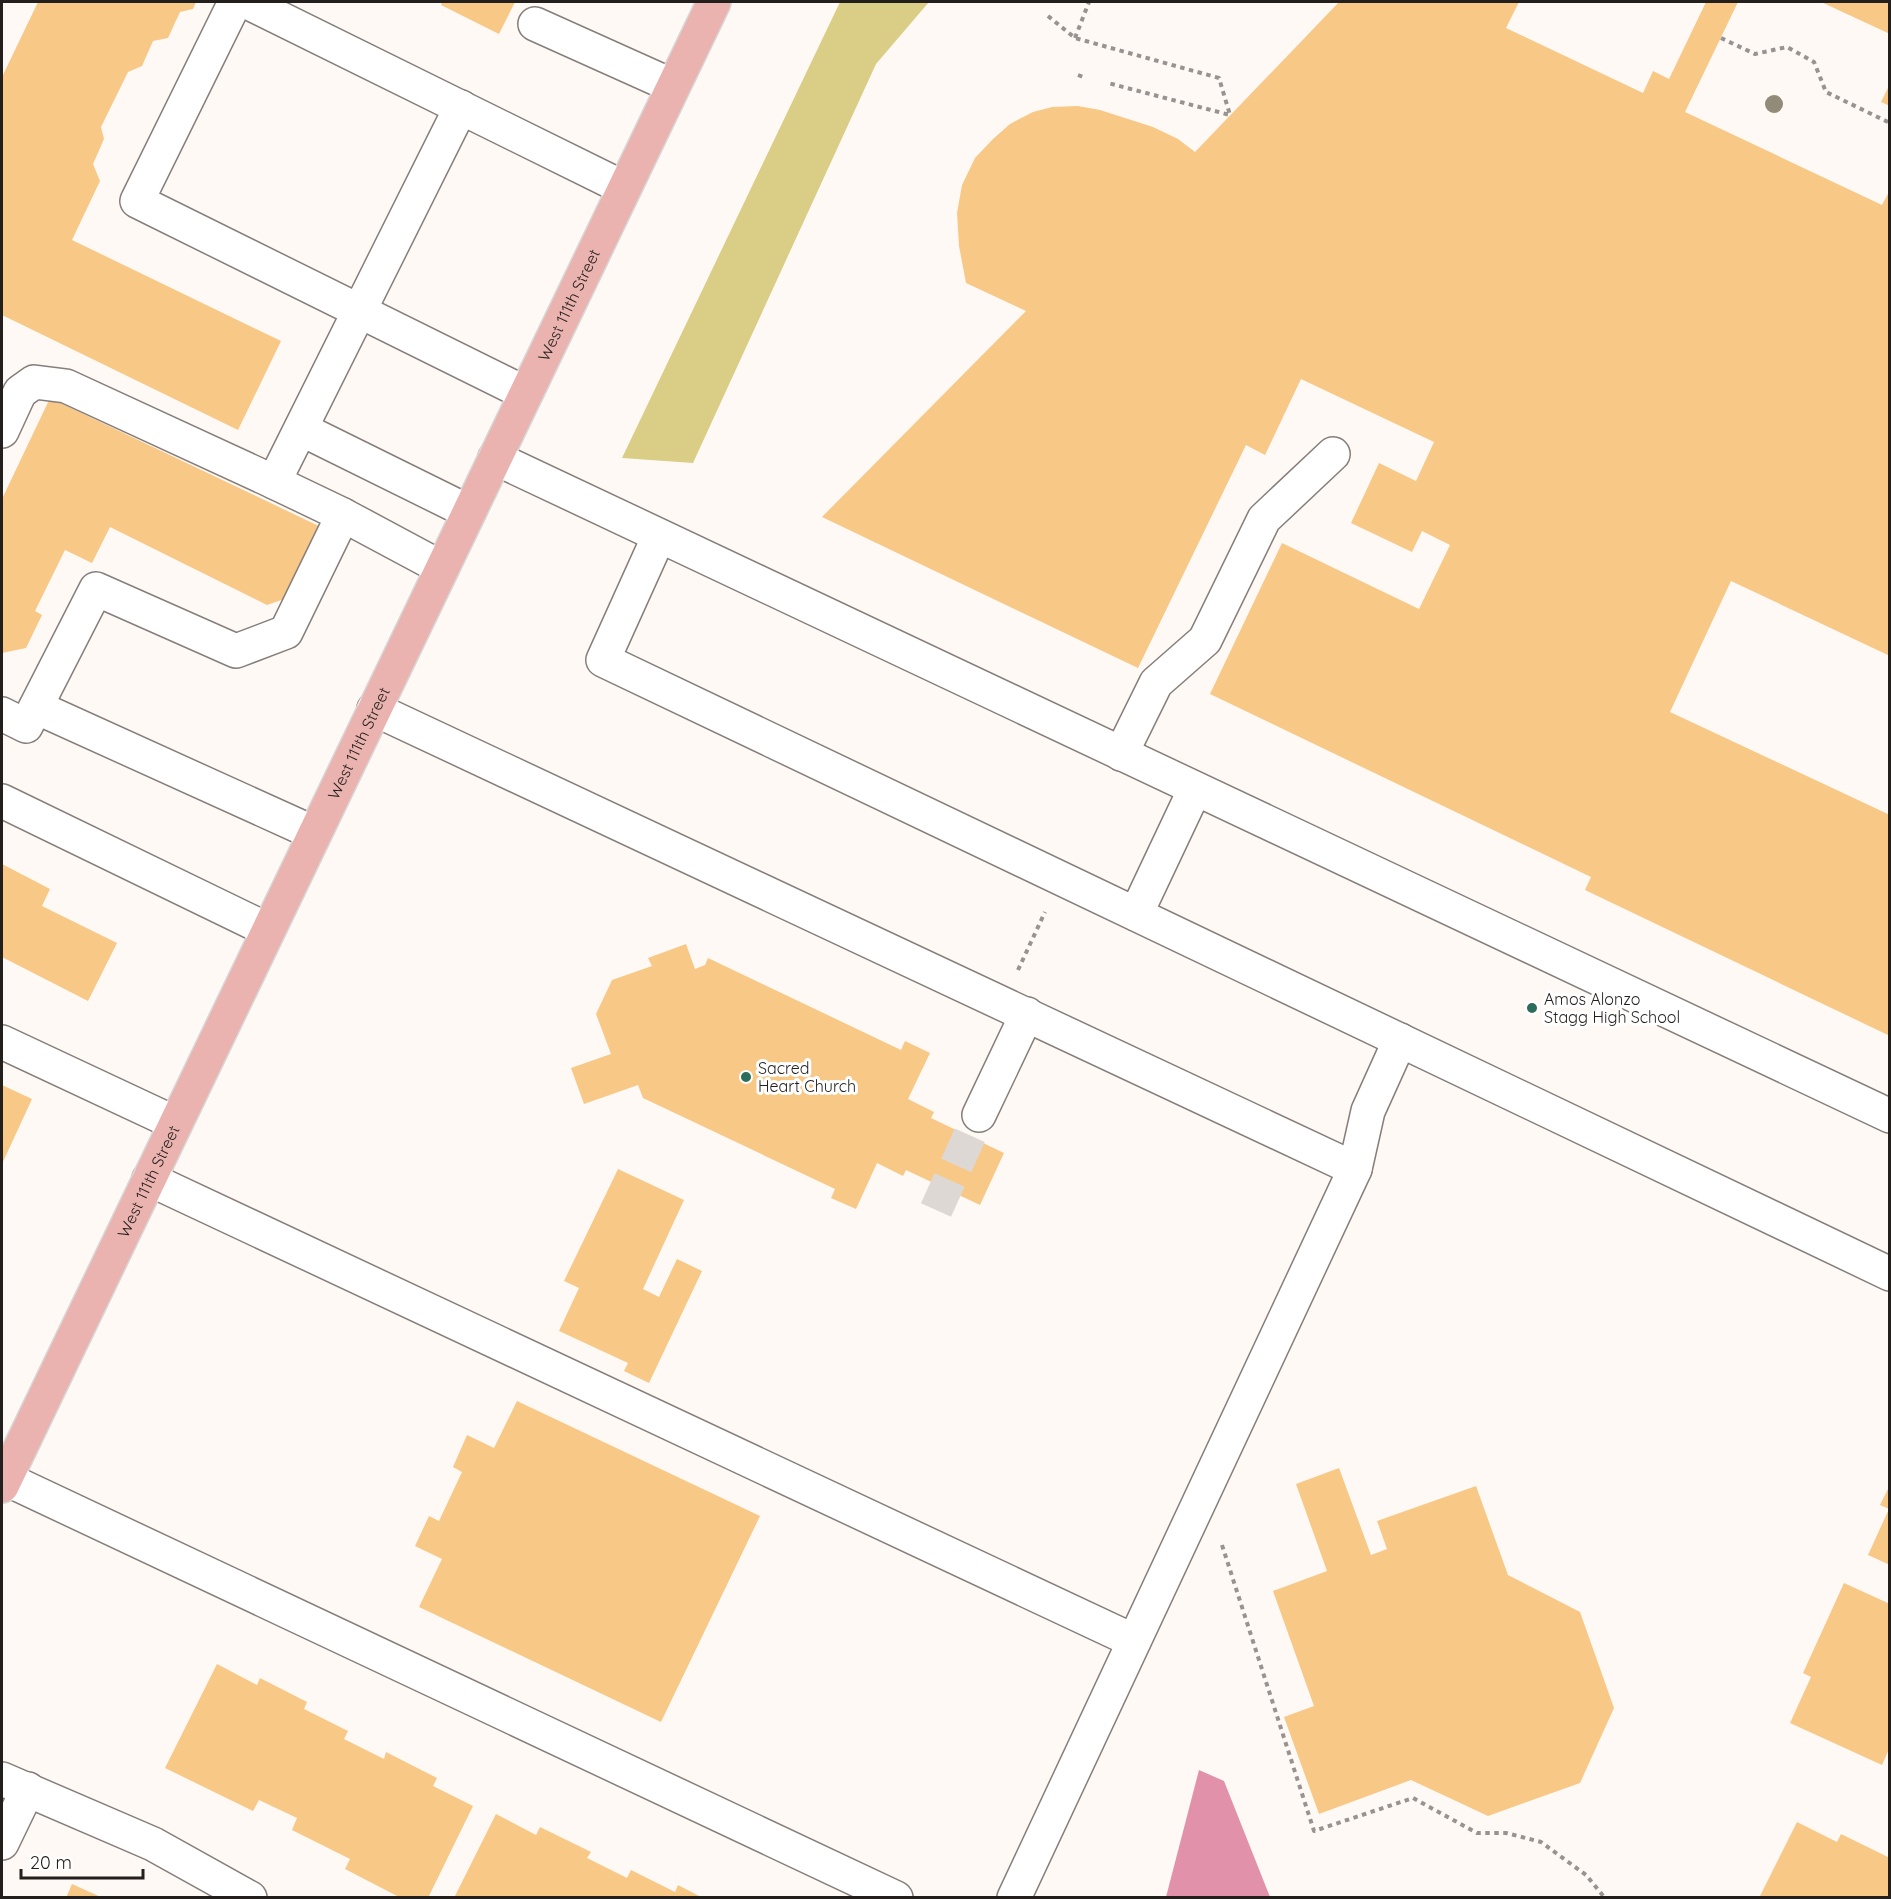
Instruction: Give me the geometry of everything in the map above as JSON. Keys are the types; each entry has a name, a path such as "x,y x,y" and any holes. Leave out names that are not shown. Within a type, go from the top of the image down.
{"main road":[{"name":"West 111th Street","path":"3,1481 714,2"}],"street":[{"path":"235,2 136,201 525,393"},
{"path":"248,2 624,188"},
{"path":"535,24 673,86"},
{"path":"274,482 461,107"},
{"path":"2,431 20,392 34,382 66,386 343,515 442,568"},
{"path":"301,429 469,512"},
{"path":"1121,754 1156,683 1205,640 1264,519 1334,454"},
{"path":"495,458 1890,1116"},
{"path":"2,714 26,726 96,589 236,651 286,632 343,515"},
{"path":"659,536 603,660 1890,1274"},
{"path":"36,707 314,833"},
{"path":"374,709 1356,1169"},
{"path":"1136,914 1196,789"},
{"path":"2,801 268,930"},
{"path":"979,1115 1015,1009"},
{"path":"1014,1898 1356,1169 1368,1111 1400,1040"},
{"path":"2,1042 176,1123"},
{"path":"149,1179 1134,1641"},
{"path":"3,1481 896,1898"},
{"path":"2,1843 15,1784 153,1844 250,1898"}],"path":[{"path":"1075,38 1089,2"},
{"path":"1048,16 1075,38 1219,78 1230,115 1108,83"},
{"path":"1721,38 1755,54 1786,47 1814,62 1826,92 1890,123"},
{"path":"1078,75 1086,78"},
{"path":"1222,1544 1314,1831 1413,1798 1477,1833 1506,1833 1541,1842 1586,1875 1605,1898"}],"shaded area":[{"path":"840,2 929,2 876,64 693,463 622,458"},
{"path":"1199,1770 1224,1781 1270,1897 1166,1897"}],"building":[{"path":"38,2 196,2 193,9 180,12 168,38 153,41 142,66 128,72 101,127 104,139 93,164 100,181 72,240 281,341 238,430 2,315 2,77"},
{"path":"442,2 515,2 499,34 441,5"},
{"path":"1339,2 1519,2 1506,28 1643,93 1653,71 1669,79 1706,2 1738,2 1685,112 1882,205 1890,190 1890,656 1731,581 1670,712 1890,815 1890,1036 1585,890 1591,877 1210,694 1282,543 1419,609 1450,545 1422,531 1412,552 1351,523 1379,463 1416,481 1434,442 1301,379 1265,455 1246,445 1138,668 822,517 1026,311 966,283 959,246 957,213 962,185 975,158 993,139 1010,124 1033,112 1052,107 1078,106 1100,110 1153,127 1178,139 1195,152"},
{"path":"1821,2 1890,2 1890,34"},
{"path":"1890,84 1890,106 1881,102"},
{"path":"50,398 321,527 287,598 267,605 110,527 92,563 65,550 35,611 42,615 26,648 2,653 2,499"},
{"path":"2,864 50,889 42,906 117,943 88,1001 2,957"},
{"name":"Sacred Heart Church","path":"686,944 695,969 705,965 708,958 901,1050 905,1041 930,1053 908,1099 934,1112 931,1118 1004,1153 980,1205 906,1170 903,1176 877,1163 856,1209 831,1198 835,1189 643,1098 638,1085 584,1104 571,1068 611,1054 596,1014 612,980 652,966 648,958"},
{"path":"2,1085 32,1099 2,1164"},
{"path":"618,1169 684,1200 643,1289 659,1297 677,1259 702,1271 649,1383 624,1371 628,1363 559,1331 579,1288 564,1281"},
{"path":"517,1401 760,1516 661,1722 419,1607 442,1559 415,1546 429,1516 439,1521 462,1472 453,1467 467,1435 494,1448"},
{"path":"1339,1468 1371,1555 1387,1549 1377,1521 1476,1486 1508,1575 1580,1612 1614,1708 1580,1783 1488,1816 1411,1780 1319,1814 1284,1717 1314,1706 1273,1591 1327,1571 1296,1484"},
{"path":"1890,1485 1890,1565 1868,1555 1889,1509 1880,1505"},
{"path":"1844,1583 1890,1604 1890,1747 1882,1765 1790,1723 1811,1677 1803,1673"},
{"path":"217,1664 257,1685 260,1678 307,1702 304,1709 348,1731 344,1739 384,1759 386,1752 437,1778 433,1786 473,1806 428,1898 401,1898 345,1869 350,1859 292,1830 297,1818 259,1800 253,1811 165,1768"},
{"path":"496,1814 536,1835 540,1827 591,1852 587,1858 627,1878 631,1870 675,1892 678,1885 703,1898 454,1898"},
{"path":"1797,1822 1837,1842 1841,1834 1890,1858 1890,1898 1759,1898"},
{"path":"72,1884 103,1898 66,1898"}],"tunnel":[{"path":"936,1210 979,1115"}],"place":[{"name":"Amos Alonzo Stagg High School","path":"1532,1008"},
{"name":"Sacred Heart Church","path":"746,1077"}]}
